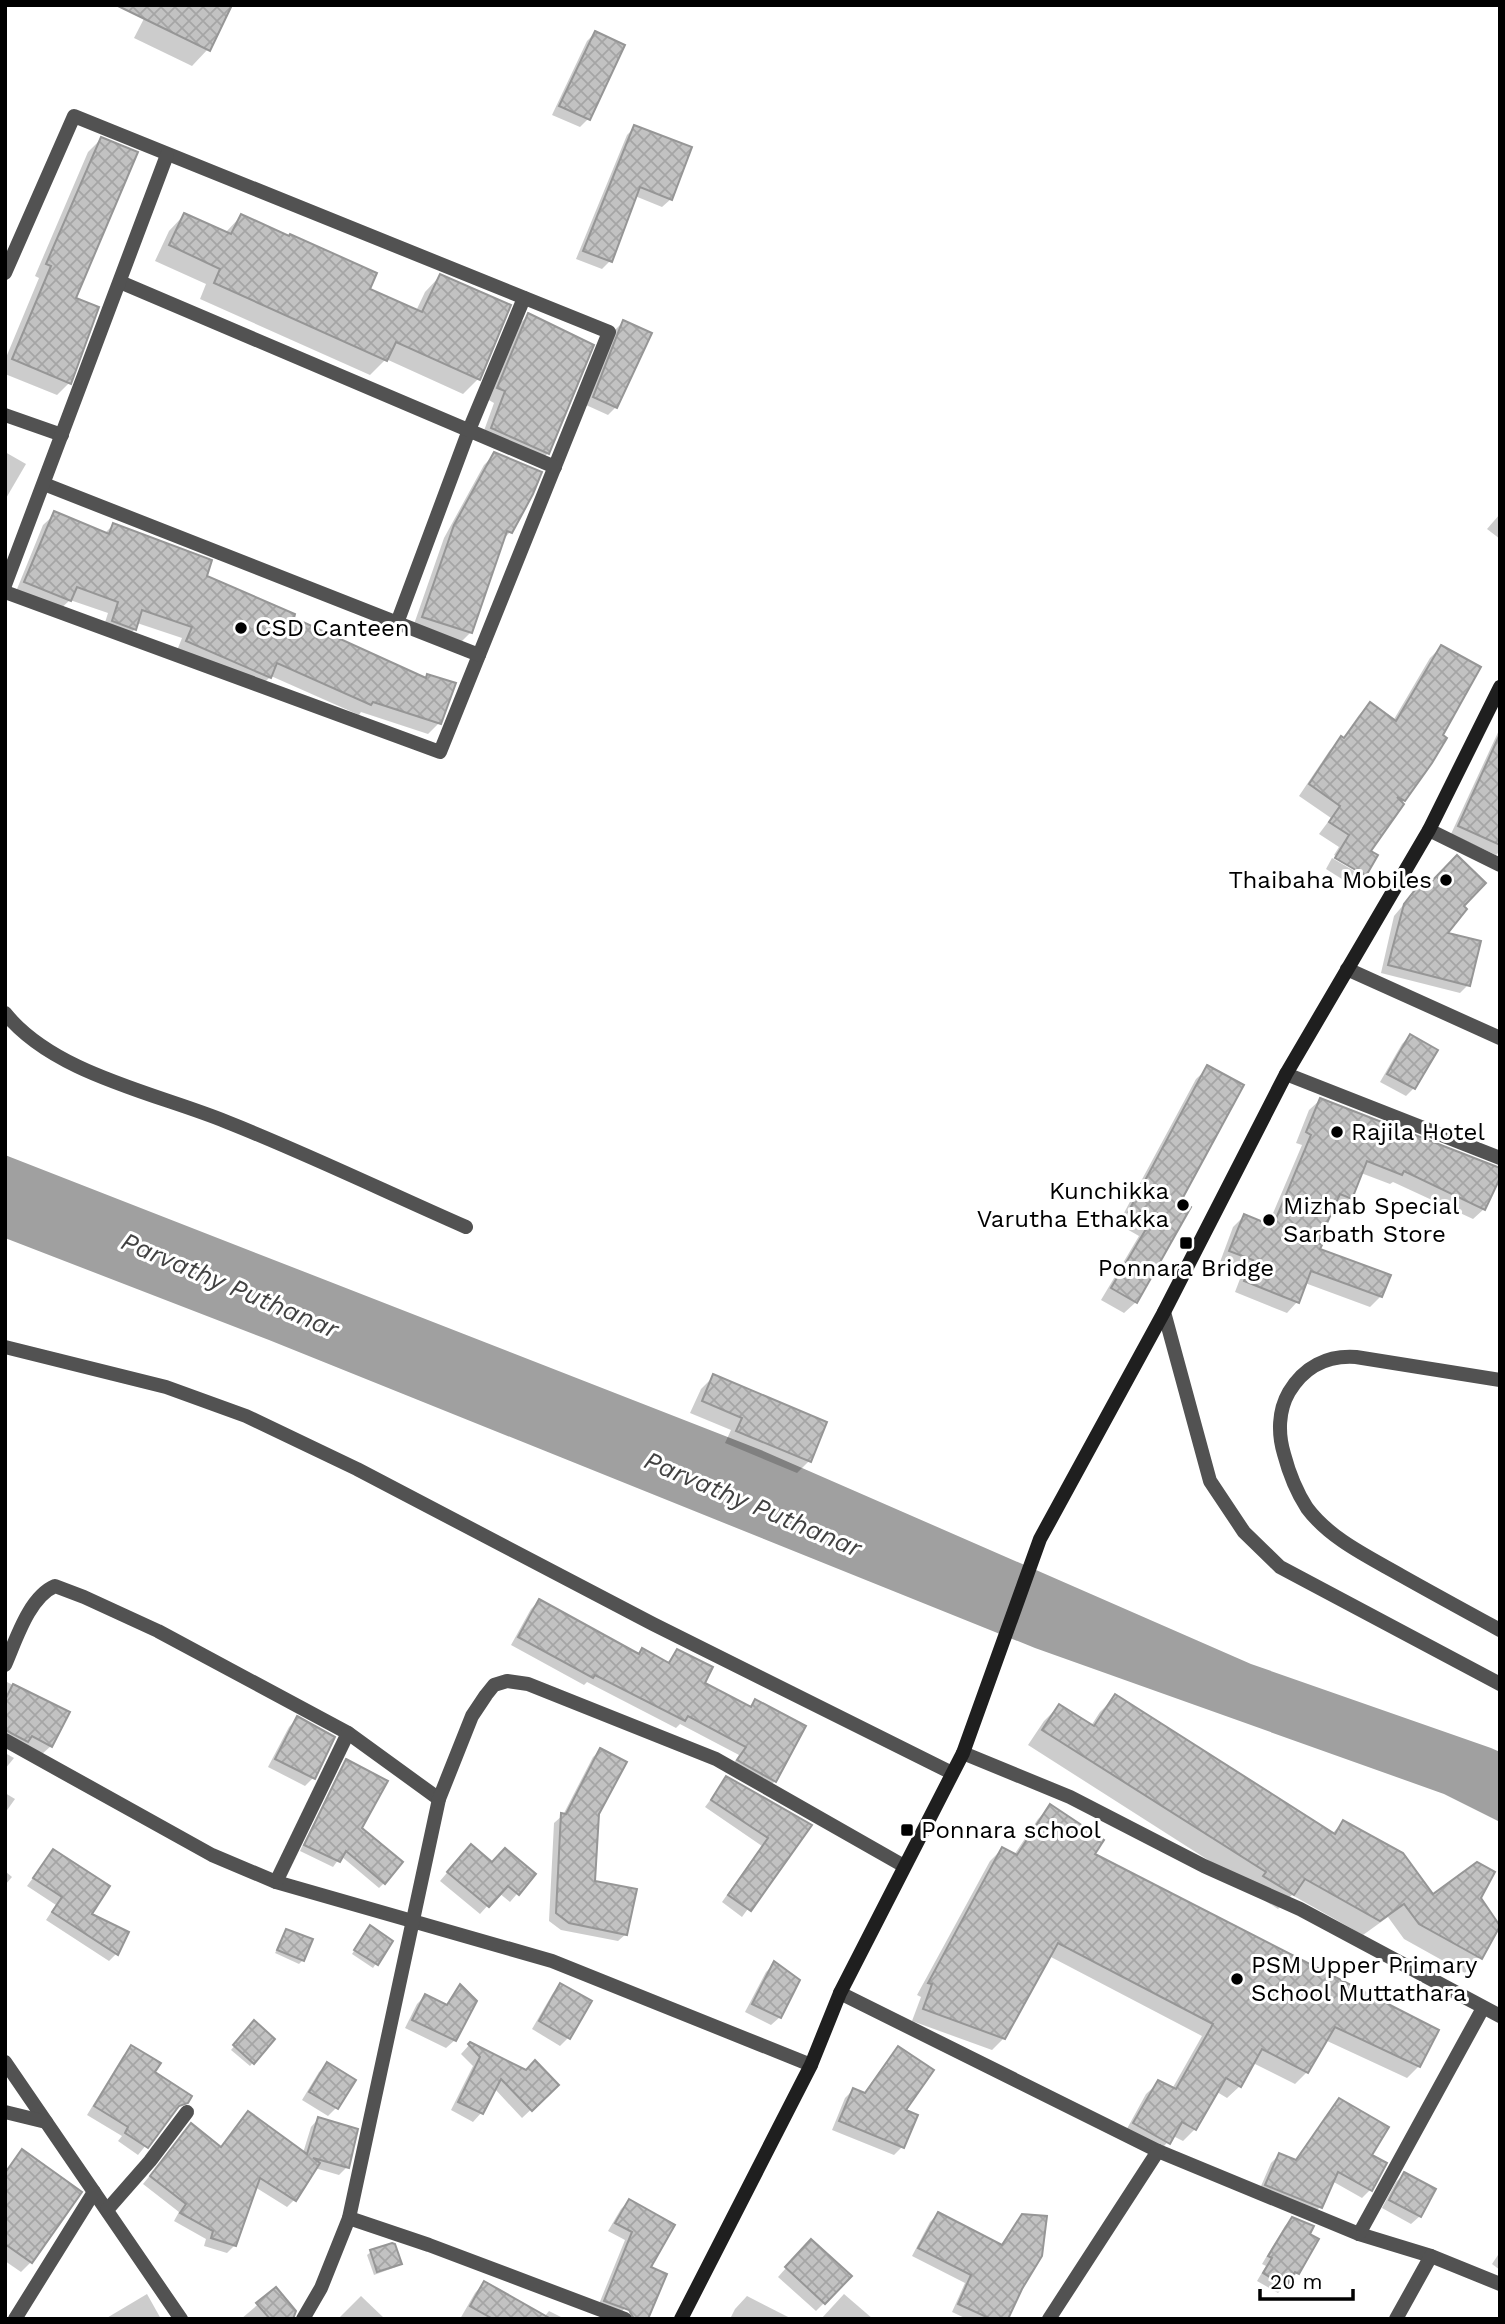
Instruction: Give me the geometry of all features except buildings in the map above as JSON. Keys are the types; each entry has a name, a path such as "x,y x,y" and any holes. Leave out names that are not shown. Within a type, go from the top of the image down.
{"main road":[{"path":"681,2319 811,2065 840,1993 962,1753 1040,1539 1164,1312 1286,1074 1429,830 1500,688"}],"street":[{"path":"5,273 74,116 609,332 440,752 5,592"},
{"path":"5,585 167,155"},
{"path":"120,282 555,467"},
{"path":"397,623 469,430 524,298"},
{"path":"5,415 62,435"},
{"path":"44,484 480,655"},
{"path":"1429,830 1500,865"},
{"path":"1347,968 1500,1038"},
{"path":"5,1013 12,1029 81,1069 226,1121 466,1227"},
{"path":"1286,1074 1500,1158"},
{"path":"1164,1312 1210,1481 1244,1532 1280,1567 1500,1684"},
{"path":"5,1347 166,1387 246,1416 357,1469 641,1618 952,1773"},
{"path":"1500,1380 1356,1357 1332,1357 1297,1380 1284,1401 1279,1427 1281,1444 1296,1488 1307,1508 1330,1531 1363,1554 1500,1630"},
{"path":"5,1665 20,1630 42,1591 55,1586 158,1631 348,1733 439,1799"},
{"path":"303,2319 321,2288 349,2218 439,1799 472,1716 494,1685 507,1681 528,1684 716,1759 904,1866"},
{"path":"275,1881 348,1733"},
{"path":"5,1740 212,1855 275,1881 552,1961 811,2065"},
{"path":"962,1753 1070,1797 1204,1866 1300,1909 1500,2016"},
{"path":"840,1993 1158,2151 1359,2234 1431,2256 1500,2284"},
{"path":"1359,2234 1483,2008"},
{"path":"5,2062 181,2319"},
{"path":"5,2112 46,2122"},
{"path":"107,2210 150,2161 187,2112"},
{"path":"1049,2319 1158,2151"},
{"path":"15,2319 94,2192"},
{"path":"349,2218 429,2245 625,2319"},
{"path":"1396,2319 1431,2256"}],"water":[{"name":"Parvathy Puthanar","path":"5,1155 761,1450 1251,1664 1500,1752 1500,1822 1444,1794 1035,1648 269,1340 5,1238"}],"place":[{"name":"CSD Canteen","path":"241,628"},
{"name":"Thaibaha Mobiles","path":"1446,880"},
{"name":"Rajila Hotel","path":"1337,1132"},
{"name":"Kunchikka Varutha Ethakka","path":"1183,1205"},
{"name":"Mizhab Special Sarbath Store","path":"1269,1220"},
{"name":"Ponnara Bridge","path":"1186,1243"},
{"name":"Ponnara school","path":"907,1830"},
{"name":"PSM Upper Primary School Muttathara","path":"1237,1979"}]}
